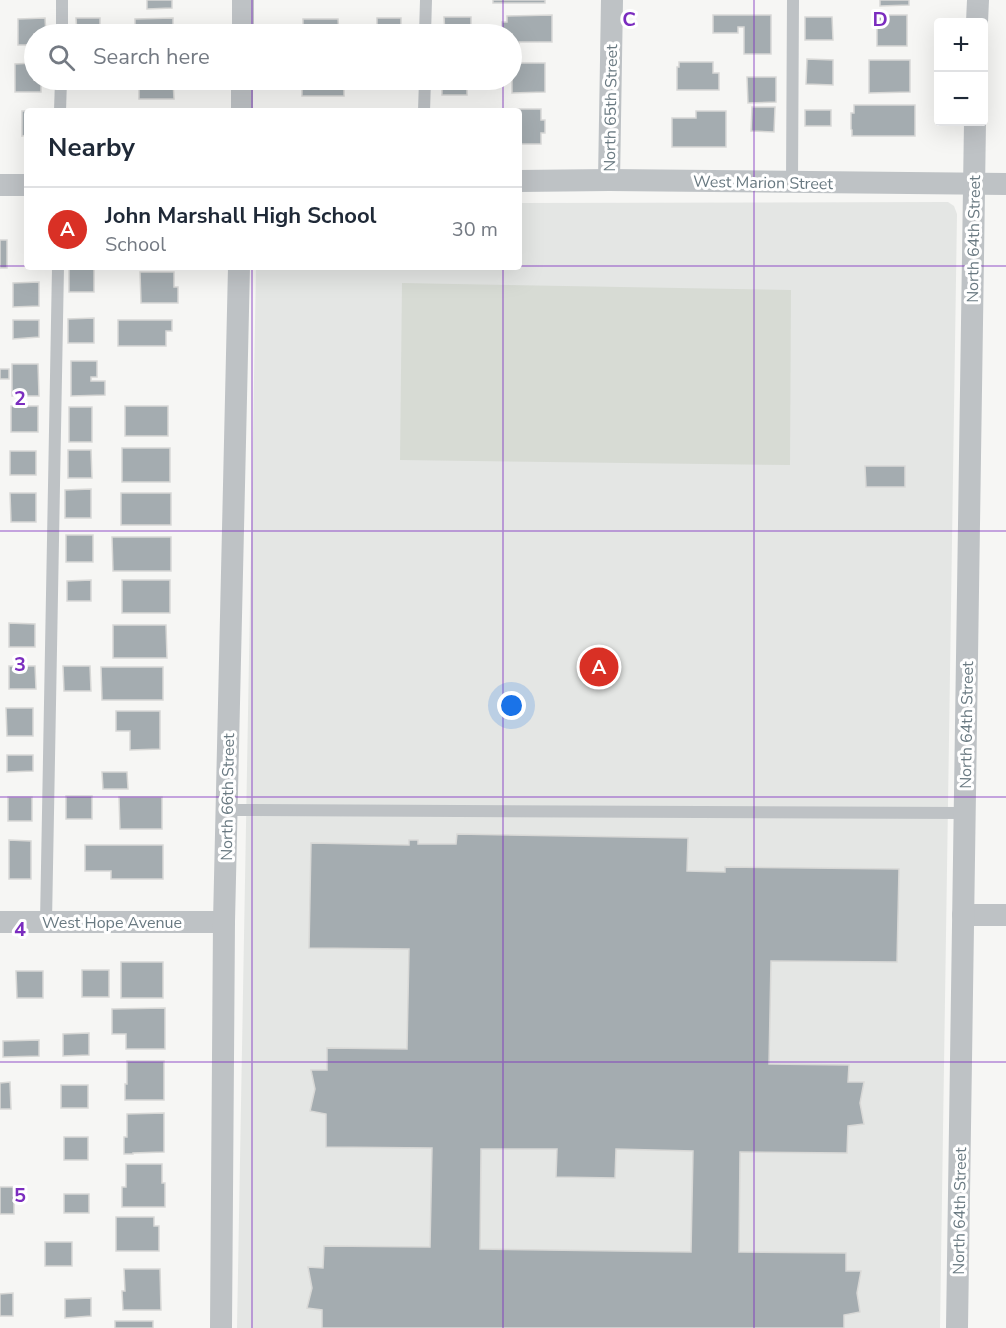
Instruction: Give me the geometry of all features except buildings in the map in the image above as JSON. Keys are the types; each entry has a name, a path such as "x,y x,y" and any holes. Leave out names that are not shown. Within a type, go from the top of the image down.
{"street":[{"path":"243,0 243,24"},
{"name":"North 65th Street","path":"609,180 612,0"},
{"path":"977,18 978,0"},
{"path":"242,90 242,108"},
{"name":"North 64th Street","path":"957,1328 975,126"},
{"name":"West Marion Street","path":"522,181 1006,184"},
{"path":"0,185 24,185"},
{"name":"North 66th Street","path":"221,1328 224,922 239,270"},
{"path":"963,915 1006,915"},
{"name":"West Hope Avenue","path":"0,922 224,922"}],"lane":[{"path":"62,0 62,24"},
{"path":"425,24 426,0"},
{"path":"792,182 794,0"},
{"path":"60,108 61,90"},
{"path":"424,108 425,90"},
{"path":"46,922 58,270"},
{"path":"226,810 965,813"}],"shaded area":[{"path":"948,202 954,206 957,214 940,1328 237,1328 256,270 522,270 522,203"},
{"path":"402,283 791,290 790,465 400,460"}],"place":[{"name":"John Marshall High School","path":"599,667"}]}
